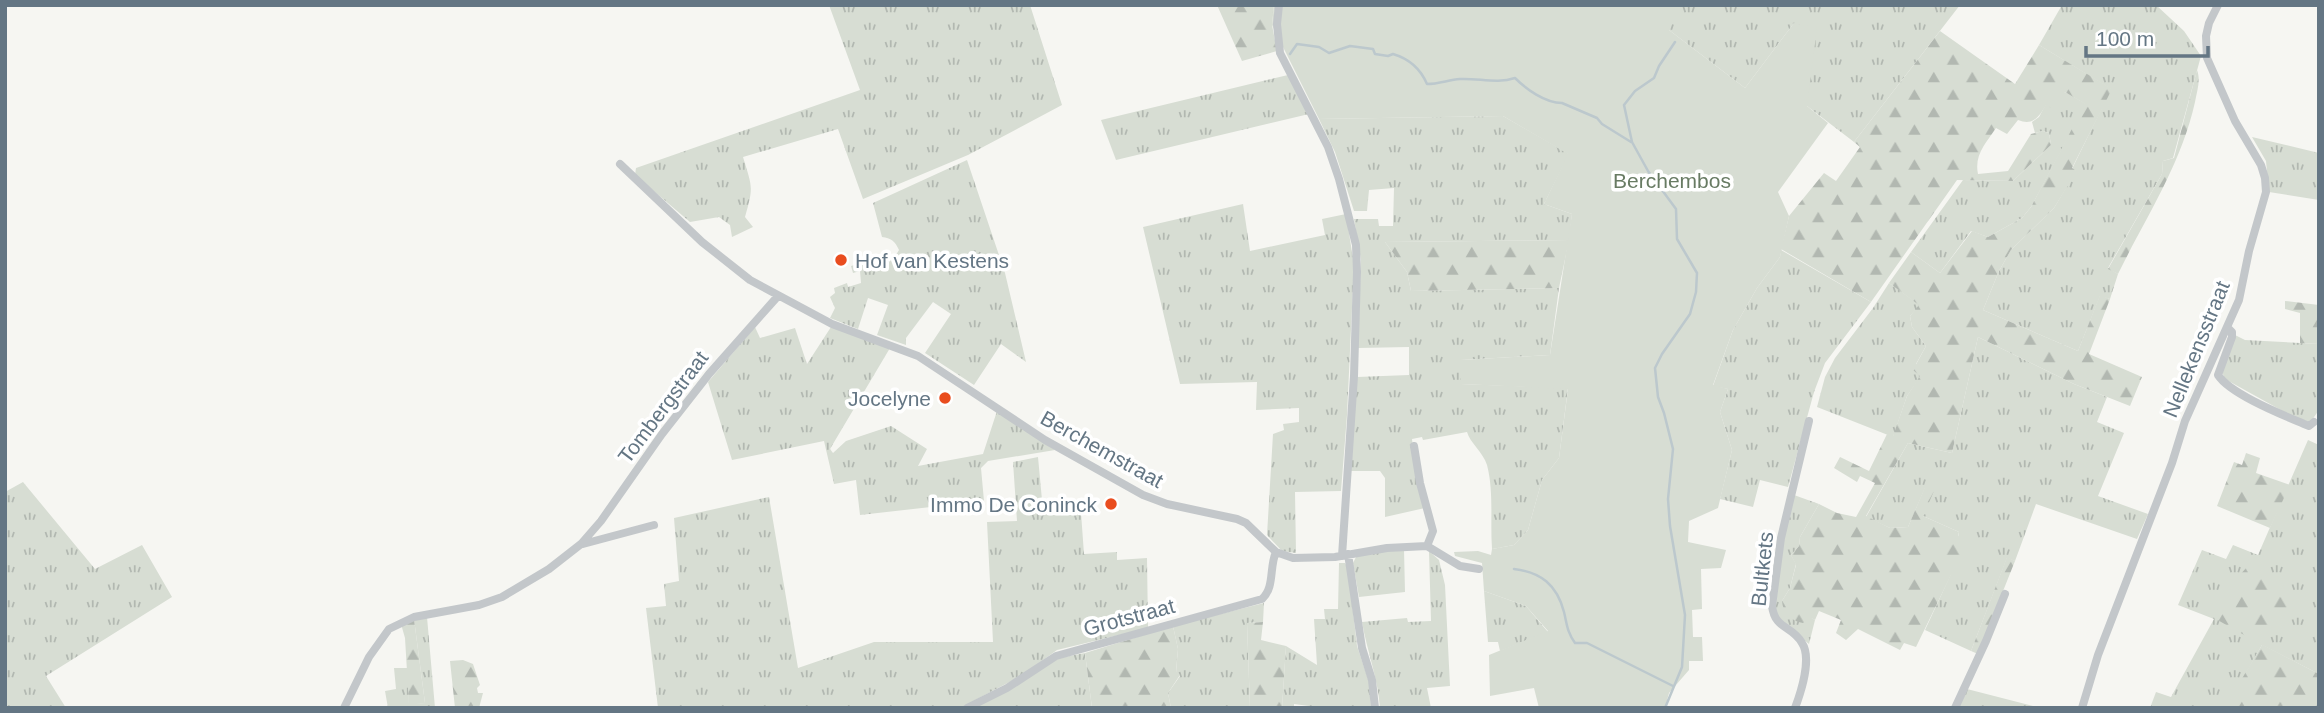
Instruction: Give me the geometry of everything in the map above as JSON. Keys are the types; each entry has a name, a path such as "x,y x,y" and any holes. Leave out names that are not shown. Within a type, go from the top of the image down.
{"street":[{"path":"1279,5 1277,24 1280,53 1328,147 1356,244 1354,376 1345,555 1362,648 1372,680 1375,708"},
{"name":"Nellekensstraat","path":"2082,708 2098,655 2172,463 2185,422 2239,300 2249,251 2266,192 2262,165 2235,121 2207,58 2208,23 2218,5"},
{"name":"Berchemstraat","path":"620,164 723,261 750,280 832,324 918,356 1045,440 1143,495 1167,504 1246,523 1276,552"},
{"name":"Tombergstraat","path":"344,708 369,657 389,629 414,617 479,605 502,597 549,569 581,544 601,521 662,434 709,374 778,296"},
{"path":"2228,328 2232,337 2218,375 2224,383 2274,411 2304,424 2309,426 2314,422"},
{"name":"Bultkets","path":"1795,708 1807,657 1803,643 1773,617 1772,606 1781,538 1809,421"},
{"path":"1415,446 1420,483 1433,531 1427,546"},
{"name":"Tombergstraat","path":"581,544 654,525"},
{"path":"1276,552 1293,558 1328,558 1387,548 1427,546 1460,566 1479,569"},
{"name":"Grotstraat","path":"967,708 1007,688 1056,656 1262,600 1269,593 1276,552"},
{"path":"1955,708 2005,594"}],"green space":[{"path":"829,5 1030,5 1062,105 968,155 863,199 838,129 743,157 751,187 745,217 753,227 732,237 730,225 719,217 690,222 635,175 636,168 860,90"},
{"path":"1217,5 1274,5 1272,25 1277,51 1242,61"},
{"name":"Berchembos","path":"1274,5 1669,5 1669,30 1745,88 1794,23 1817,28 1807,106 1828,123 1778,192 1789,216 1780,257 1757,288 1733,330 1713,385 1728,389 1720,412 1732,450 1718,508 1689,521 1688,542 1726,550 1721,568 1701,569 1702,609 1692,610 1693,637 1702,637 1703,661 1689,661 1689,670 1669,693 1665,708 1539,708 1534,688 1490,696 1489,655 1548,631 1526,606 1484,591 1482,563 1455,556 1454,552 1478,551 1491,555 1492,549 1514,545 1528,530 1542,480 1559,458 1568,389 1461,384 1461,360 1550,355 1572,214 1544,204 1568,154 1503,116 1319,119 1272,25"},
{"path":"1669,5 1960,5 1854,142 1807,106 1794,23 1745,88 1669,30"},
{"path":"2062,5 2156,5 2184,31 2201,56 2173,158 2163,161 2162,174 2108,268 2118,274 2110,299 2100,296 2078,351 1983,310 2011,250 2054,208 2076,171 2072,169 2111,89 2039,45"},
{"path":"1940,31 2015,84 2039,45 2112,89 2072,168 2077,171 2054,208 2011,250 1983,310 2078,351 2100,295 2110,299 2089,354 2142,377 2130,406 2074,384 1978,337 1952,453 1908,443 1866,516 1890,528 1908,527 1925,487 1934,491 1923,516 1959,532 1958,536 1974,544 1960,577 1951,575 1916,647 1904,643 1900,650 1858,629 1846,640 1836,633 1841,620 1819,611 1815,620 1811,618 1803,623 1788,616 1782,601 1790,588 1796,565 1791,555 1799,546 1800,537 1819,504 1837,513 1856,517 1875,483 1860,476 1857,482 1834,468 1840,457 1869,471 1887,434 1893,436 1907,396 1920,376 1913,370 1926,346 1912,327 1910,316 1919,305 1889,283 1911,252 1940,273 1972,231 1988,237 2022,218 2031,207 2085,104 2065,92 2055,110 2046,105 2032,121 2018,120 2007,134 1996,128 1979,155 1978,174 2008,171 2031,134 2043,131 2049,133 2051,145 2013,181 1957,180 1871,302 1781,249 1789,216 1824,173 1836,181 1860,147 1854,142"},
{"path":"2197,70 2198,90 2181,147 2118,274 2108,269 2162,174 2163,161 2174,158"},
{"path":"1288,75 1309,114 1116,160 1101,120"},
{"path":"2065,92 2086,104 2031,207 2022,218 1988,237 1971,231 1940,273 1911,252 1963,180 2013,181 2051,145 2049,133 2035,133 2032,122 2039,117 2046,104"},
{"path":"1503,116 1569,154 1544,204 1572,214 1569,240 1385,242 1407,272 1411,291 1559,288 1550,355 1461,360 1461,384 1568,388 1559,458 1542,480 1528,530 1514,545 1492,549 1491,496 1487,465 1467,432 1423,440 1422,437 1412,439 1425,508 1385,517 1385,478 1380,471 1350,471 1357,377 1409,375 1409,347 1358,348 1361,260 1354,219 1378,219 1379,226 1393,226 1394,188 1369,190 1367,211 1354,211 1335,152 1319,119"},
{"path":"2252,137 2319,153 2319,200 2269,192 2266,161"},
{"path":"967,160 1005,273 1026,362 1001,344 974,385 925,353 951,314 933,302 906,338 906,345 877,335 888,305 868,298 858,329 830,318 835,308 830,297 835,293 834,288 847,283 848,287 861,283 860,271 853,273 851,266 875,259 889,260 899,250 892,240 882,237 873,203"},
{"path":"1243,204 1250,251 1325,235 1322,219 1346,214 1354,265 1341,491 1295,492 1296,553 1282,551 1267,535 1273,434 1284,430 1283,424 1299,422 1299,408 1256,410 1257,382 1180,384 1143,227"},
{"path":"1569,240 1559,288 1411,291 1407,272 1385,242"},
{"path":"1781,250 1871,302 1825,363 1814,392 1788,487 1760,480 1753,507 1720,499 1732,450 1720,412 1728,389 1713,386 1733,330 1757,288 1780,257"},
{"path":"1889,283 1920,305 1910,316 1912,327 1926,346 1916,364 1919,379 1907,396 1893,437 1817,407 1825,377 1835,358"},
{"path":"2285,301 2319,305 2319,344 2300,343 2300,313 2285,309"},
{"path":"755,327 760,338 795,328 807,364 831,327 890,348 830,449 833,453 846,441 891,426 927,449 918,466 983,454 997,411 1055,450 988,461 981,468 984,501 860,515 856,480 834,484 824,441 732,460 708,382"},
{"path":"2235,335 2245,340 2319,344 2319,410 2312,420 2304,423 2225,379 2222,372"},
{"path":"1978,337 2074,384 2107,397 2097,422 2124,433 2098,496 2148,514 2137,539 2036,504 2015,561 2007,558 1971,651 1925,630 1951,574 1959,532 1923,516 1925,488 1908,527 1890,528 1866,517 1908,443 1952,453"},
{"path":"2308,440 2319,445 2319,674 2262,645 2226,708 2150,708 2156,692 2171,697 2214,619 2178,605 2202,550 2226,559 2233,545 2258,555"},
{"path":"2246,453 2260,458 2256,473 2290,485 2270,528 2217,506 2234,462 2242,465"},
{"path":"1038,457 1042,500 1080,499 1084,554 1117,552 1117,560 1147,558 1148,628 1057,650 1021,676 960,708 658,708 646,608 666,606 664,584 679,581 674,518 769,497 798,668 874,642 993,642 987,522 1017,521 1013,462"},
{"path":"23,482 95,569 142,545 172,597 46,676 66,708 5,708 5,492"},
{"path":"1794,495 1819,504 1800,537 1799,546 1791,555 1796,564 1790,588 1782,601 1815,620 1809,644 1782,623 1776,609 1775,595 1780,559"},
{"path":"1404,549 1405,592 1359,597 1353,563 1357,555"},
{"path":"1429,551 1439,560 1445,585 1450,686 1427,688 1431,708 1380,708 1362,622 1407,618 1408,622 1431,621"},
{"path":"2258,555 2272,580 2295,601 2263,645 2319,674 2319,708 2225,707 2262,645 2214,618 2237,578"},
{"path":"2007,557 2015,561 1978,654 1971,651"},
{"path":"1339,563 1345,563 1348,568 1357,646 1369,682 1371,708 1310,708 1294,704 1294,708 1282,708 1286,646 1317,665 1314,619 1325,619 1324,609 1338,609"},
{"path":"1484,591 1526,606 1548,632 1500,651 1498,642 1488,642"},
{"path":"1264,603 1263,622 1247,623 1250,708 1171,708 1168,693 1180,676 1176,673 1178,649 1173,626"},
{"path":"427,617 435,708 388,708 385,691 396,689 394,668 408,668 409,704 425,703 414,619"},
{"path":"414,619 425,703 409,705 405,638 401,624"},
{"path":"1263,622 1261,640 1286,646 1282,708 1250,708 1247,623"},
{"path":"1173,626 1178,649 1176,672 1180,675 1168,693 1171,708 1092,708 1085,653"},
{"path":"1085,653 1092,708 973,708 1059,658"},
{"path":"463,660 473,664 480,685 477,688 478,693 483,693 479,708 455,708 450,661"},
{"path":"1967,689 2041,708 1958,708"}],"waterway":[{"path":"1665,708 1682,667 1685,615 1668,499 1673,449 1658,397 1655,368 1690,314 1696,292 1697,273 1677,239 1676,209 1648,171 1632,142 1624,105 1635,91 1654,78 1675,42"},
{"path":"1290,54 1297,44 1319,47 1329,53 1350,46 1373,49 1375,54 1393,54 1410,62 1422,74 1427,84 1460,79 1495,81 1515,78 1543,98 1597,118 1631,142"},
{"path":"1514,569 1532,573 1552,587 1561,603 1575,643 1587,643 1673,686"}],"place":[{"name":"Hof van Kestens","path":"841,260"},
{"name":"Jocelyne","path":"945,398"},
{"name":"Immo De Coninck","path":"1111,504"}]}
